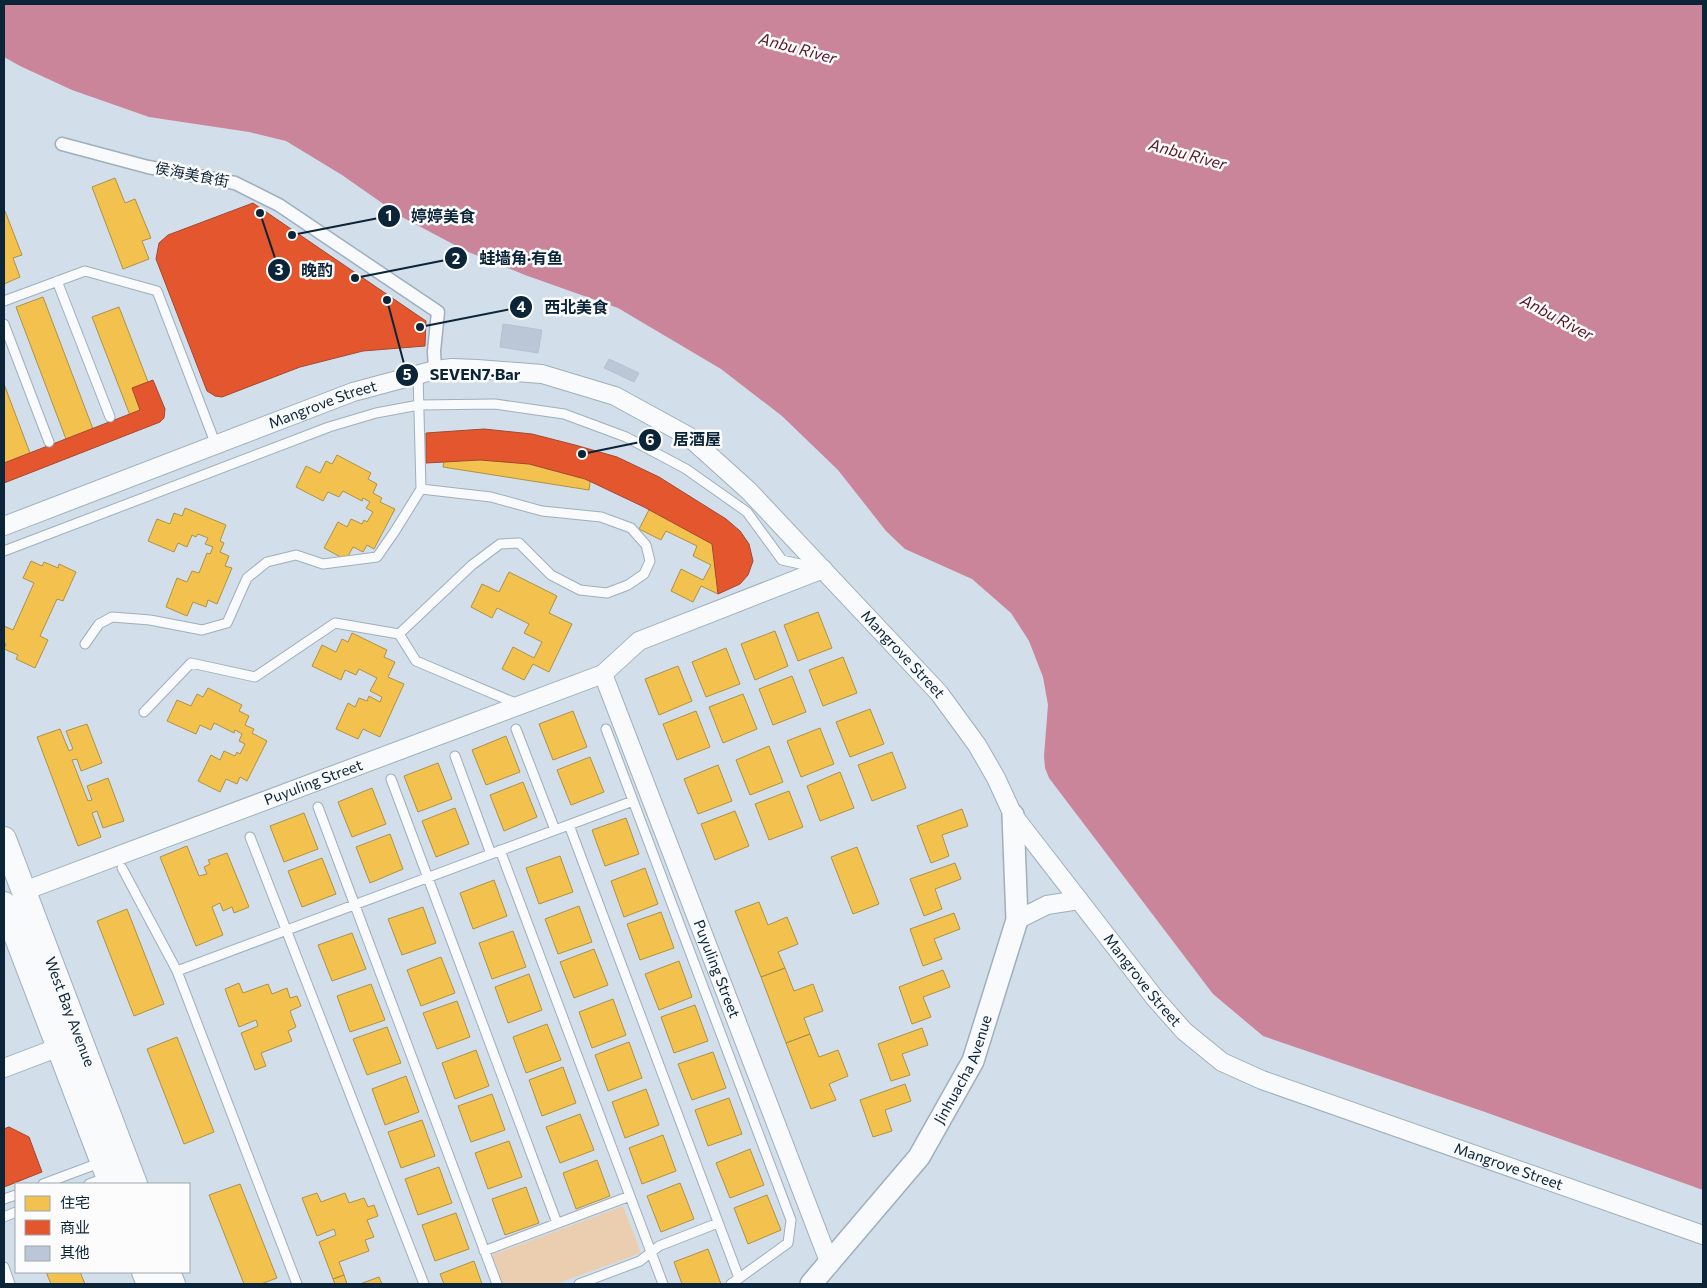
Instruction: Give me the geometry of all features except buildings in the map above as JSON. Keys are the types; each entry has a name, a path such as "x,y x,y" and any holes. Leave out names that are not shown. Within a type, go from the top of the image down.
{"main road":[{"name":"West Bay Avenue","path":"4,839 135,1183"},
{"name":"West Bay Avenue","path":"4,904 58,1047 102,1177"}],"street":[{"name":"侯海美食街","path":"62,144 148,167 235,183 279,205 438,312 434,351 427,372"},
{"name":"Mangrove Street","path":"4,526 353,392 427,372 452,368 542,374 615,396 688,436 749,491 939,693 977,745 996,778 1013,815 1154,997 1184,1031 1222,1062 1262,1080 1703,1235"},
{"name":"Puyuling Street","path":"24,891 603,674 639,641 823,569"},
{"name":"Puyuling Street","path":"603,674 830,1264"},
{"name":"Jinhuacha Avenue","path":"812,1284 919,1158 973,1061 1017,920 1013,815"},
{"path":"1017,920 1047,905 1079,900"},
{"path":"4,1068 80,1039"}],"lane":[{"path":"4,301 85,271 157,290 216,445"},
{"path":"58,281 110,417"},
{"path":"4,324 49,442"},
{"path":"85,644 98,624 112,617 150,620 202,630 226,623 248,578 267,562 296,555 323,564 376,557 421,489 419,405 427,372"},
{"path":"4,551 328,427 376,413 419,405 494,404 564,414 626,437 686,469 747,512 782,560 823,569"},
{"path":"399,634 472,565 500,544 519,544 551,575 580,590 608,593 628,585 644,574 650,561 646,545 630,528 601,517 542,511 492,496 421,489"},
{"path":"144,712 191,663 255,677 335,623 399,634 416,661 520,705"},
{"path":"516,729 554,830"},
{"path":"606,729 792,1220 788,1242 731,1284"},
{"path":"454,756 491,854"},
{"path":"391,779 557,1223"},
{"path":"177,971 633,800"},
{"path":"318,807 497,1284"},
{"path":"569,825 739,1278"},
{"path":"250,837 424,1284"},
{"path":"500,850 663,1284"},
{"path":"122,868 177,971 297,1284"},
{"path":"51,1183 102,1177"},
{"path":"484,1251 630,1196"},
{"path":"579,1284 640,1261 660,1246 718,1223"},
{"path":"4,1267 10,1284"}],"shaded area":[{"path":"623,1206 641,1253 556,1284 503,1284 492,1255"}],"water":[{"name":"Anbu River","path":"4,4 1703,4 1703,1190 1485,1112 1263,1036 1213,994 1049,778 1045,768 1044,756 1048,705 1043,677 1029,641 1011,613 972,579 905,549 886,531 838,470 782,416 721,369 618,308 525,275 466,251 402,217 342,175 286,141 249,132 149,117 72,90 20,66 4,57"}],"place":[{"name":"晚酌","path":"260,213"},
{"name":"婷婷美食","path":"292,235"},
{"name":"蛙墙角·有鱼","path":"355,278"},
{"name":"SEVEN7·Bar","path":"387,300"},
{"name":"西北美食","path":"420,327"},
{"name":"居酒屋","path":"582,454"}]}
